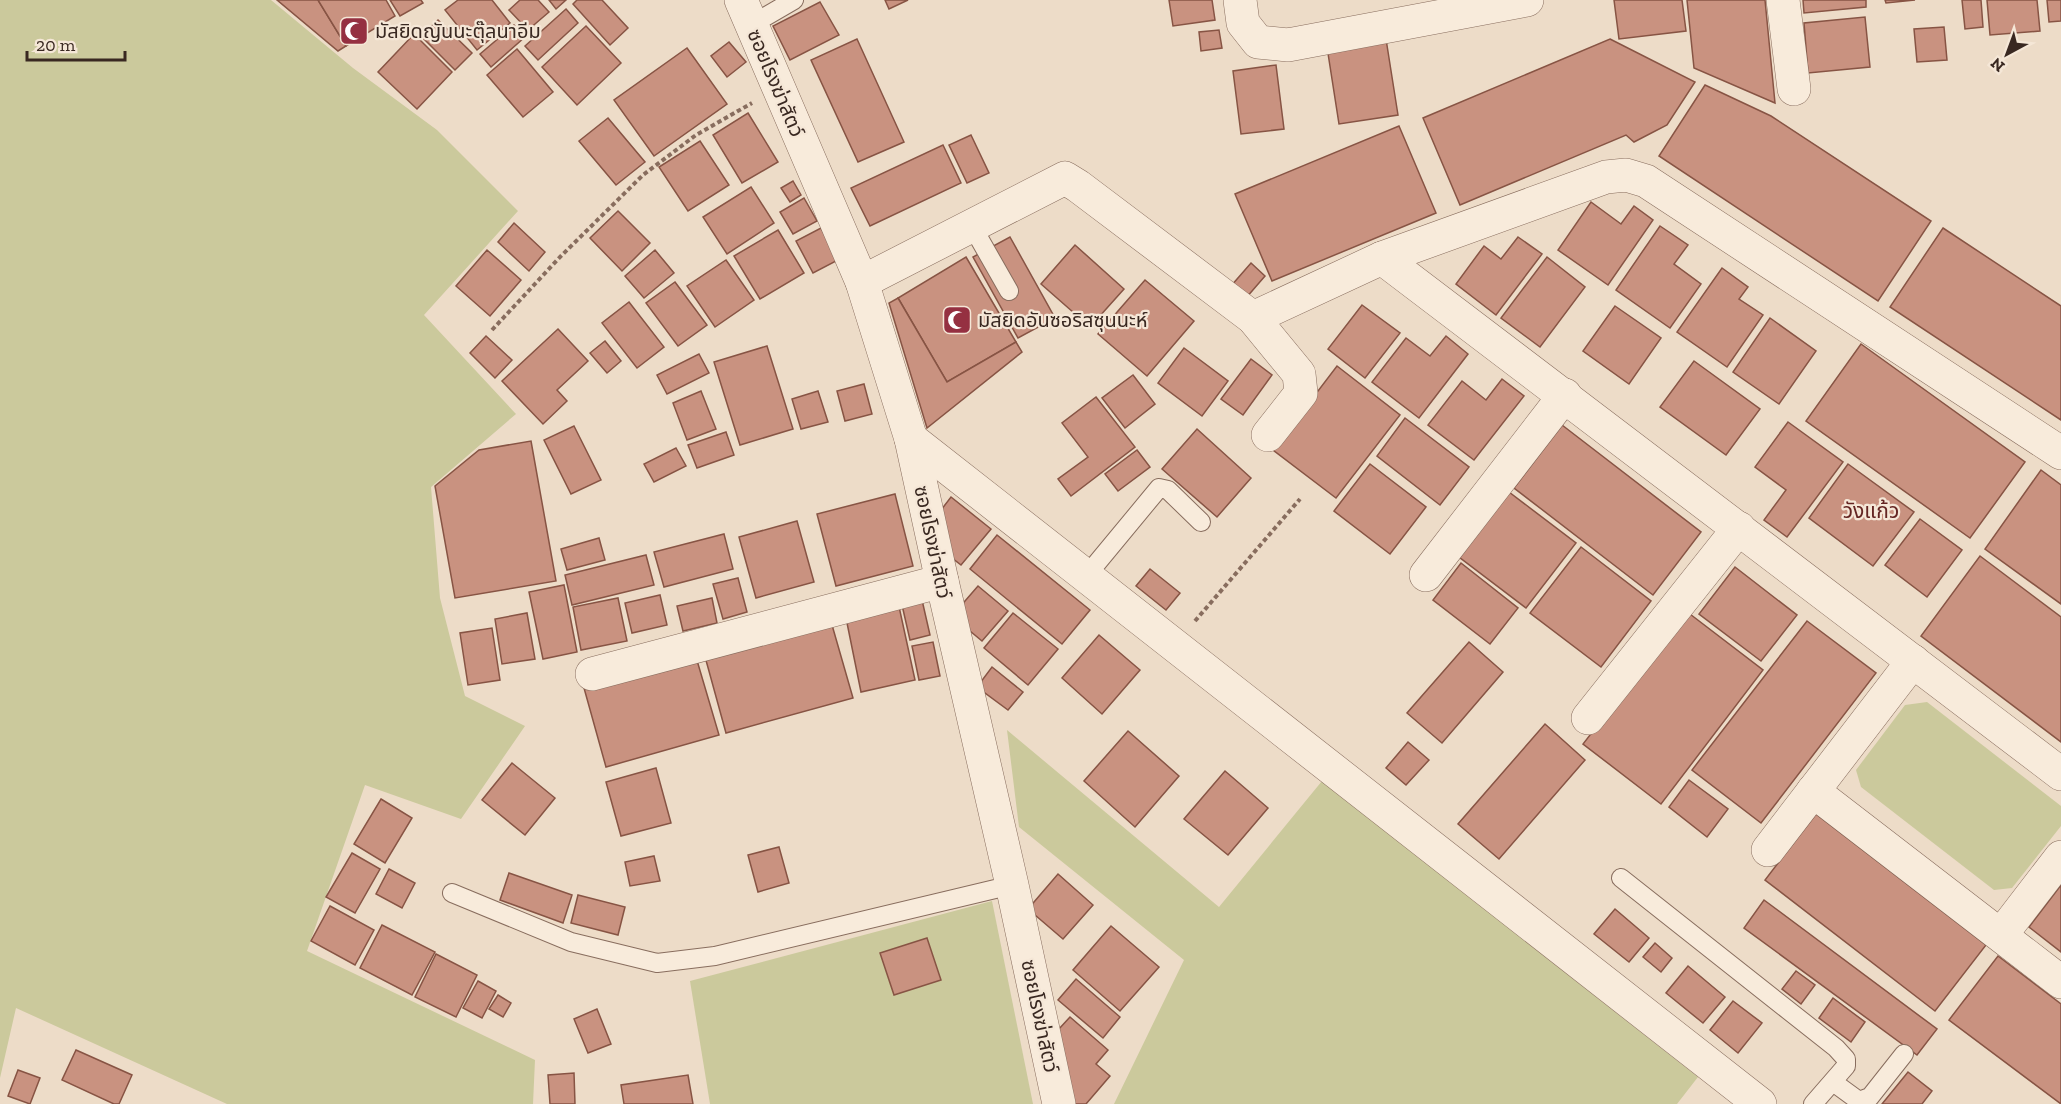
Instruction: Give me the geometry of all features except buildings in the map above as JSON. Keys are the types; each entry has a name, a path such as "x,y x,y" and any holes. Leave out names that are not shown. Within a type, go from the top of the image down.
{"street":[{"path":"1240,0 1243,23 1258,42 1288,45 1527,0"},
{"path":"1783,0 1794,89"},
{"name":"ซอยโรงฆ่าสัตว์","path":"746,13 862,282 911,439 1059,1104"},
{"path":"1253,318 1382,258 1606,177 1626,175 1646,181 2061,453"},
{"path":"862,282 1065,178 1253,318 1299,374 1301,393 1268,435"},
{"path":"1382,258 2061,774"},
{"path":"1425,575 1565,395"},
{"path":"911,439 1760,1104"},
{"path":"1588,718 1739,528"},
{"path":"592,674 942,581"},
{"path":"1768,850 1913,661"},
{"path":"1813,791 2061,982"},
{"path":"2001,935 2061,857"}],"lane":[{"path":"746,13 794,0"},
{"path":"972,226 1009,291"},
{"path":"1086,575 1159,488 1168,490 1201,522"},
{"path":"1622,878 1836,1048 1846,1059 1846,1066 1813,1104"},
{"path":"452,892 571,942 657,963 715,956 1012,885"},
{"path":"1833,1082 1859,1101 1864,1101 1870,1097 1904,1054"}],"path":[{"path":"492,330 560,257 643,175 696,135 778,88"},
{"path":"1175,644 1300,499"}],"shaded area":[{"path":"0,0 271,0 353,68 437,130 518,211 424,315 516,414 431,487 440,598 465,696 525,726 461,819 365,785 307,951 535,1060 533,1104 227,1104 16,1008 0,1078"},
{"path":"1927,702 2061,806 2061,826 2012,888 1994,890 1861,787 1856,770 1905,705"},
{"path":"1007,730 1219,907 1322,781 1698,1077 1677,1104 1114,1104 1184,960 1019,827"},
{"path":"992,901 1033,1104 710,1104 690,981"}],"place":[{"name":"มัสยิดญันนะตุ๊ลนาอีม","path":"354,31"},
{"name":"มัสยิดอันซอริสซุนนะห์","path":"957,320"}],"district":[{"name":"วังแก้ว","path":"1871,510"}]}
